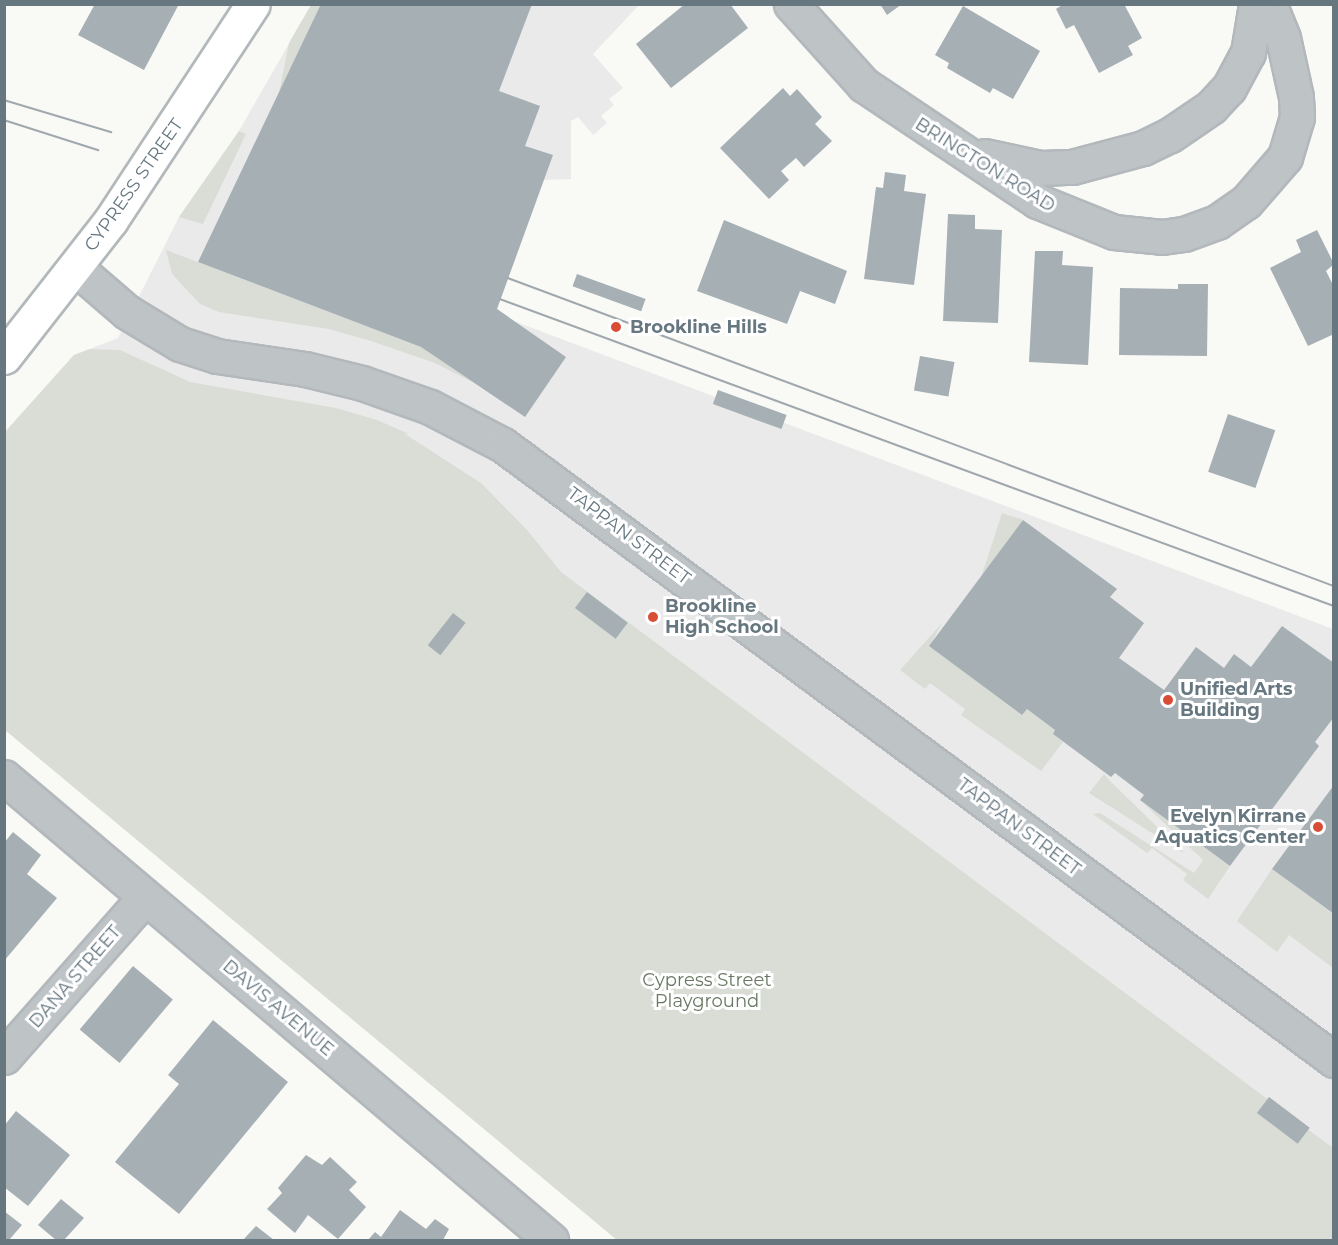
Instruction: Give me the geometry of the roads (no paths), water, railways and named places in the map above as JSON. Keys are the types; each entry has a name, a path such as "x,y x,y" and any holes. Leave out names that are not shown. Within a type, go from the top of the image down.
{"main road":[{"name":"CYPRESS STREET","path":"4,357 76,268 253,4"}],"street":[{"name":"BRINGTON ROAD","path":"791,4 864,86 1038,201 1113,232 1162,237 1184,234 1217,222 1246,202 1269,180 1285,158 1292,138 1296,97 1283,38 1269,4"},
{"path":"939,136 1010,164 1040,168 1072,166 1143,148 1190,123 1228,88 1248,52 1256,4"},
{"name":"TAPPAN STREET","path":"76,268 127,312 180,344 217,356 305,369 362,383 430,407 503,445 1334,1060"},
{"name":"DAVIS AVENUE","path":"4,777 551,1240"},
{"name":"DANA STREET","path":"4,1057 146,897"}],"tram line":[{"path":"4,100 111,132"},
{"path":"4,120 98,150"},
{"path":"508,278 1334,586"},
{"path":"500,299 1334,606"}],"place":[{"name":"Brookline Hills","path":"616,327"},
{"name":"Brookline High School","path":"653,617"},
{"name":"Unified Arts Building","path":"1168,700"},
{"name":"Evelyn Kirrane Aquatics Center","path":"1318,827"}],"park label":[{"name":"Cypress Street Playground","path":"707,991"}]}
